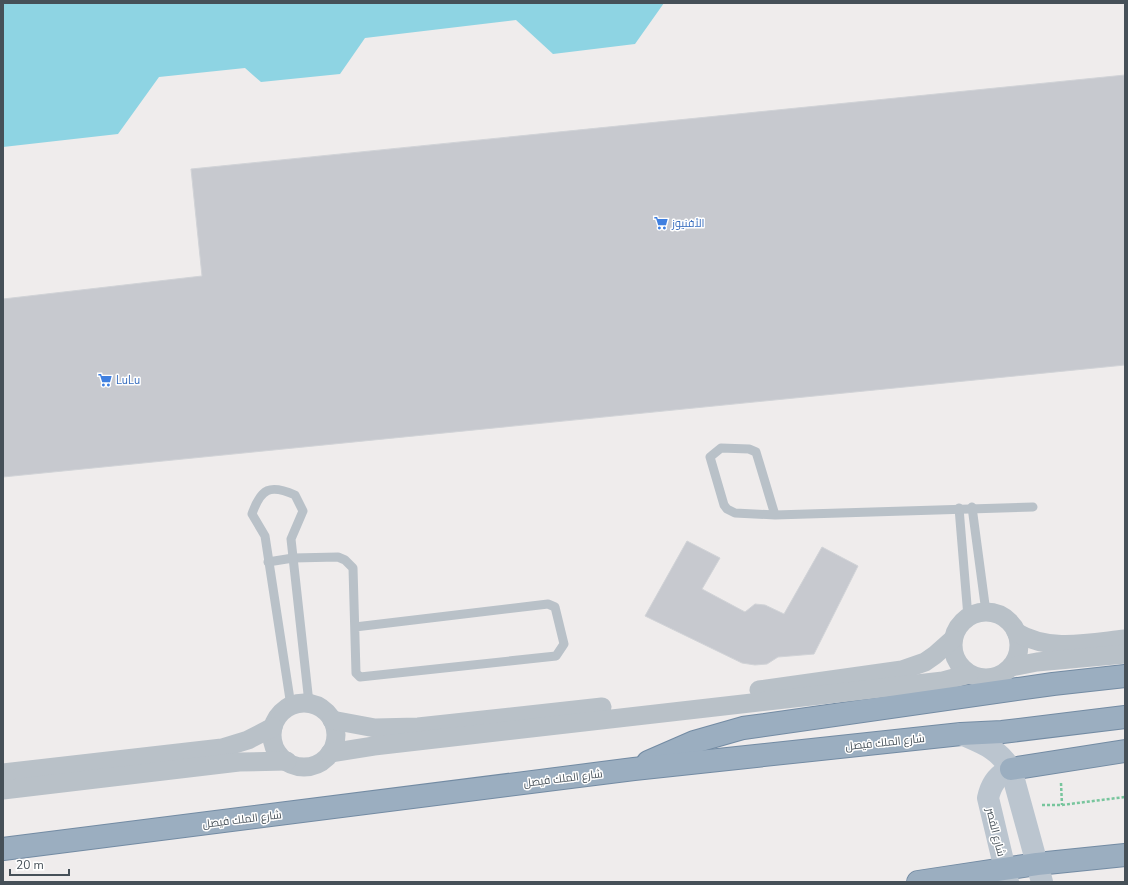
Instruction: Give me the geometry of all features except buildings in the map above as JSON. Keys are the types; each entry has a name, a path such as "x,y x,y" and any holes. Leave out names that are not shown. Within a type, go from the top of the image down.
{"highway":[{"path":"634,769 694,742 743,728 1053,684 1125,676"},
{"name":"شارع الملك فيصل","path":"3,849 634,769 961,734 1002,732 1125,717"},
{"path":"1012,769 1125,750"},
{"path":"918,882 1040,873 1125,855"}],"main road":[{"path":"961,734 992,748 1002,755 1012,769 1040,873"},
{"name":"شارع القصر","path":"1007,875 988,798 990,790 998,776 1012,769"}],"street":[{"path":"332,720 375,728 418,727 762,689 902,670 925,662 945,648 953,639 959,627 977,615 1004,618 1016,632 1034,641 1055,644 1125,639"},
{"path":"953,639 953,649 956,659 961,667 969,674 986,678 1004,673 1011,667 1016,659 1018,650 1016,632"},
{"path":"1011,667 1037,662 1125,654"},
{"path":"330,753 374,746 943,681 969,674"},
{"path":"300,703 309,703 319,706 326,712 332,720 336,737 330,753 324,760 315,764 296,765 287,761 280,755 274,746 272,737 273,727 283,711 300,703"},
{"path":"3,773 222,748 248,740 273,727"},
{"path":"3,790 239,762 287,761"}],"lane":[{"path":"775,515 756,452 749,449 721,448 714,452 710,457 724,504 727,509 735,513 775,515 972,507 1033,507"},
{"path":"291,706 264,536 252,514 257,499 268,490 280,488 295,495 303,511 291,539 309,703"},
{"path":"972,507 977,615"},
{"path":"959,508 977,615"},
{"path":"268,562 293,558 338,557 345,560 353,568 356,673 360,677 556,656 564,644 555,607 548,604 355,627"}],"path":[{"path":"1021,805 1062,805 1125,797"}],"water":[{"path":"3,3 664,3 635,44 553,54 516,20 365,38 340,74 261,82 245,68 159,77 118,134 3,147"}],"place":[{"name":"الأفنيوز","path":"661,223"},
{"name":"LuLu","path":"105,380"}]}
